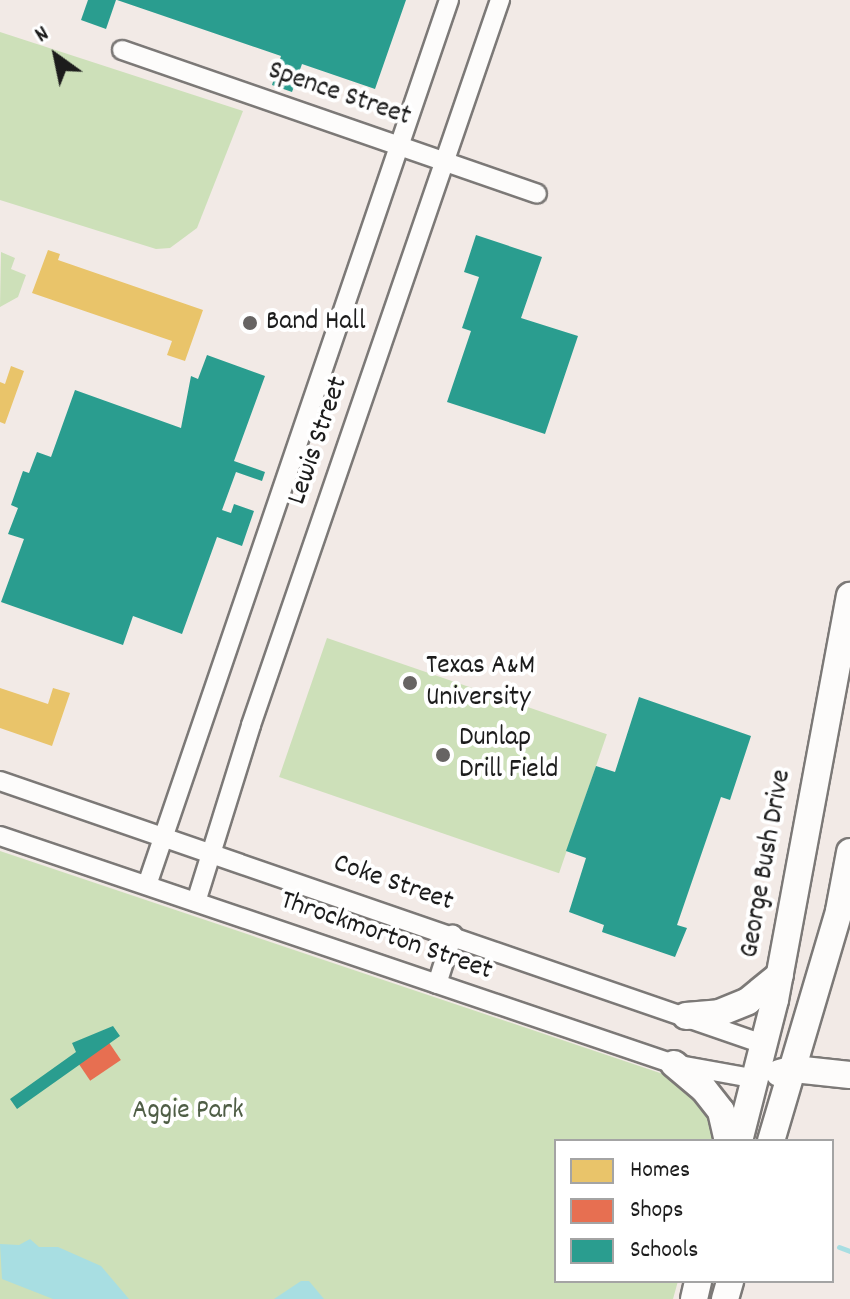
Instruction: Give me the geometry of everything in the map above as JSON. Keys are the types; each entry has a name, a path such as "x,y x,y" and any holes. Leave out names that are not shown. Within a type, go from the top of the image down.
{"main road":[{"name":"George Bush Drive","path":"740,1139 766,1045 850,596"},
{"path":"772,1139 839,911 850,852"},
{"path":"686,1016 719,1013 748,1001 780,975"},
{"path":"766,1045 794,1069"},
{"path":"674,1064 703,1088 721,1111 728,1139"},
{"path":"757,1079 794,1069 850,1075"}],"street":[{"name":"Lewis Street","path":"147,885 449,0"},
{"name":"Lewis Street","path":"196,902 254,717 500,0"},
{"name":"Spence Street","path":"122,50 537,194"},
{"name":"Coke Street","path":"0,781 453,934 766,1045"},
{"name":"Throckmorton Street","path":"0,836 674,1064 757,1079"},
{"path":"437,984 453,934"}],"green space":[{"path":"0,32 243,111 197,228 170,248 156,249 0,200"},
{"path":"1,252 15,258 11,269 26,275 18,297 0,307"},
{"name":"Dunlap Drill Field","path":"327,638 607,734 559,873 279,777"},
{"name":"Aggie Park","path":"0,851 669,1076 719,1119 714,1139 554,1139 554,1283 677,1283 673,1299 0,1299"}],"water":[{"path":"30,1239 39,1247 58,1247 101,1266 129,1299 53,1299 2,1279 0,1244 19,1245"},
{"path":"301,1281 309,1281 324,1299 274,1299"}],"building: Homes":[{"path":"48,250 60,254 58,260 203,310 185,361 167,355 172,341 32,293"},
{"path":"11,366 24,371 5,424 0,422 0,382 5,384"},
{"path":"0,688 48,704 53,688 70,693 52,746 0,728"}],"building: Shops":[{"path":"108,1041 121,1060 90,1081 77,1062"}],"building: Schools":[{"path":"88,0 116,0 106,29 81,20"},
{"path":"117,0 406,0 375,89 302,64 292,92 272,85 281,56"},
{"path":"476,235 542,257 521,318 578,336 545,434 447,402 471,331 462,328 479,277 464,272"},
{"path":"207,355 265,376 234,461 265,472 262,481 236,472 222,510 231,513 234,504 254,511 242,546 217,537 182,634 133,616 123,645 1,602 24,539 8,534 18,508 11,505 23,471 29,473 37,452 51,457 75,390 181,428 191,376 198,379"},
{"path":"639,697 751,736 730,800 721,797 677,925 687,928 675,957 602,932 604,925 569,912 586,858 566,851 596,766 615,772"},
{"path":"113,1026 120,1036 17,1109 10,1099 76,1052 72,1043"}],"waterway":[{"path":"839,1247 850,1251"}],"place":[{"name":"Band Hall","path":"250,323"},
{"name":"Texas A&M University","path":"410,683"},
{"name":"Dunlap Drill Field","path":"443,755"}]}
